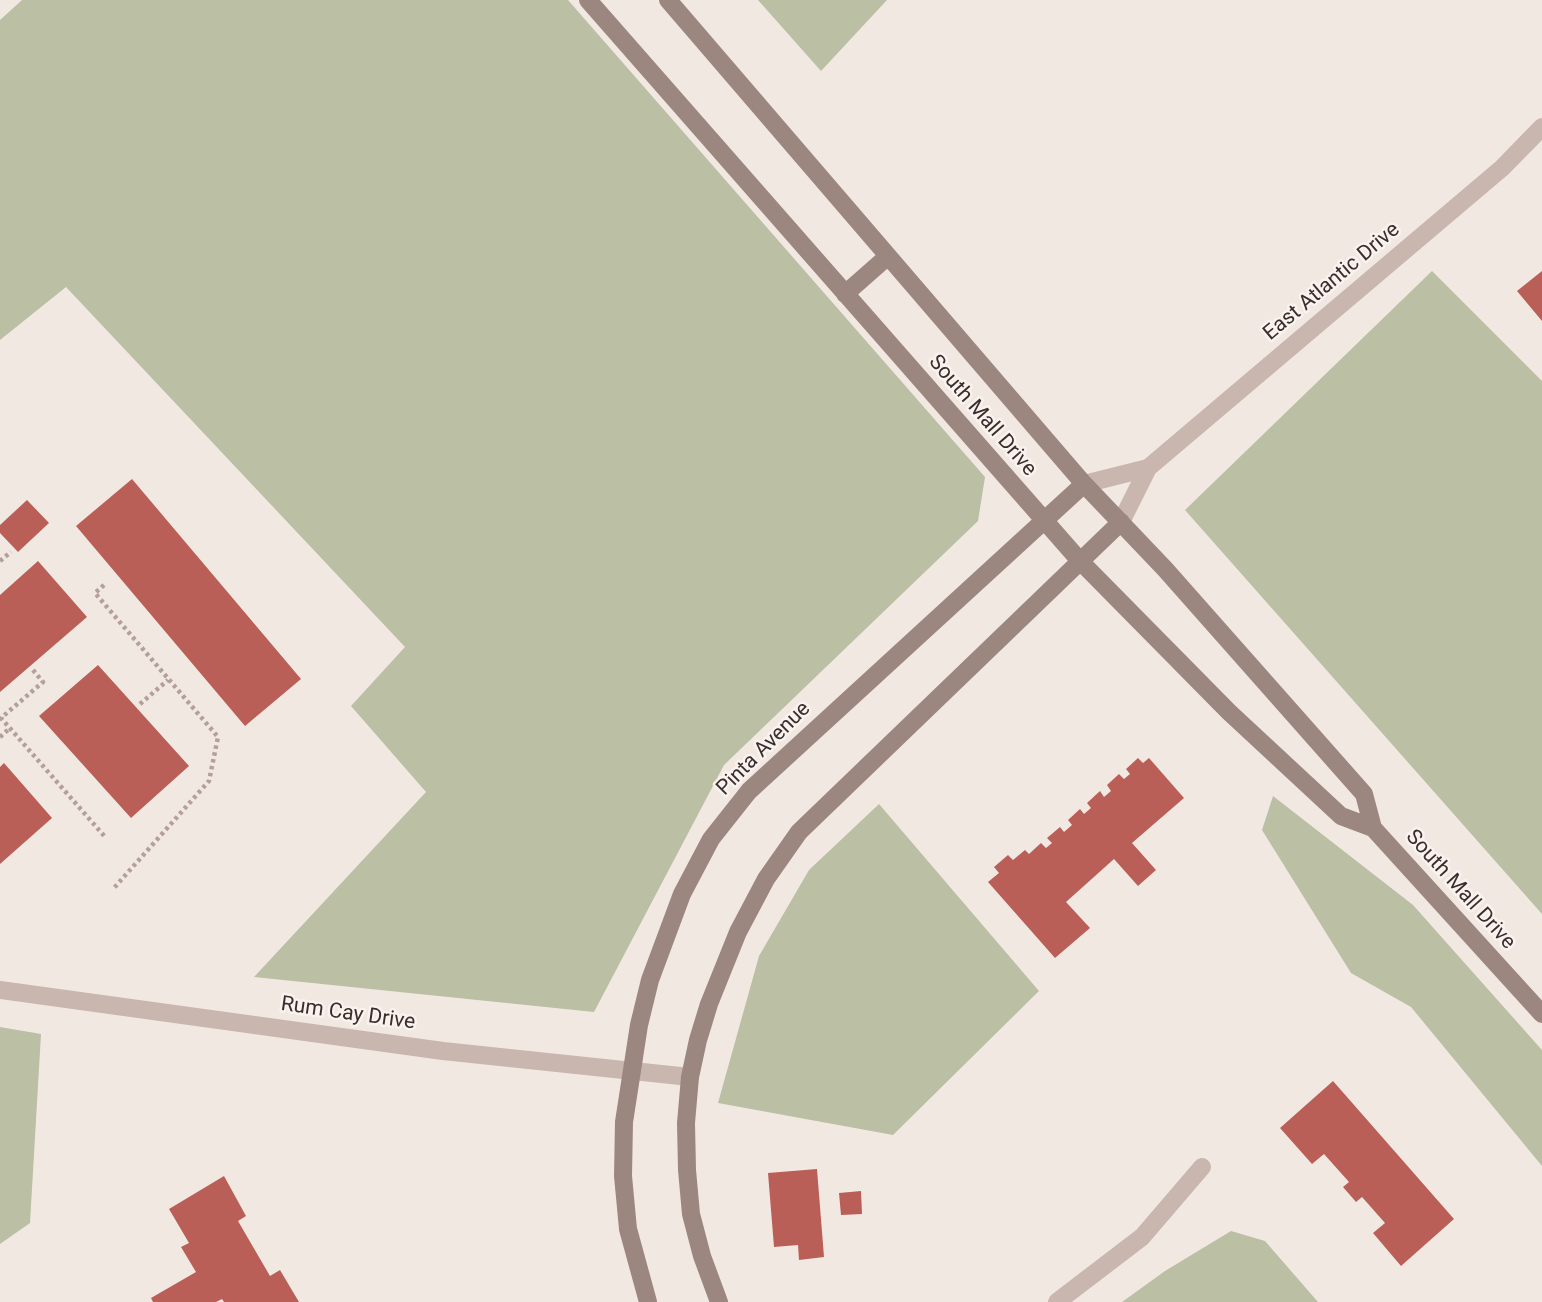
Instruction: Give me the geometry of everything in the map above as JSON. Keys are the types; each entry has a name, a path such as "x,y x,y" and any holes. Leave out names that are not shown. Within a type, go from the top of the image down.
{"street":[{"name":"South Mall Drive","path":"588,0 1080,561 1229,712 1341,816 1373,828 1542,1014"},
{"name":"South Mall Drive","path":"668,0 1084,484 1247,660 1364,794 1373,828"},
{"name":"East Atlantic Drive","path":"1121,522 1147,468 1502,168 1542,127"},
{"path":"845,295 887,257"},
{"name":"East Atlantic Drive","path":"1084,484 1147,468"},
{"name":"Pinta Avenue","path":"649,1302 628,1229 623,1177 624,1122 631,1070 650,980 682,894 711,839 749,791 1084,484"},
{"path":"719,1302 702,1256 691,1214 687,1146 690,1077 709,1003 738,932 766,879 799,832 1121,522"},
{"name":"Rum Cay Drive","path":"0,990 443,1051 690,1077"},
{"path":"1058,1302 1142,1237 1202,1167"}],"path":[{"path":"0,561 11,552"},
{"path":"104,585 95,593 218,737 209,781 114,888"},
{"path":"33,670 43,682 1,718 106,838"},
{"path":"140,704 168,680"},
{"path":"0,737 10,728"}],"green space":[{"path":"22,0 568,0 985,477 978,521 724,765 594,1012 254,977 426,792 351,706 405,647 66,287 0,340 0,20"},
{"path":"758,0 887,0 821,71"},
{"path":"1432,271 1542,381 1542,914 1185,510"},
{"path":"1273,796 1413,905 1542,1050 1542,1166 1411,1007 1351,973 1262,830"},
{"path":"879,804 1039,991 893,1135 718,1103 759,956 809,870"},
{"path":"0,1027 41,1034 30,1223 0,1244"},
{"path":"1231,1231 1265,1241 1318,1302 1122,1302 1165,1271"}],"building":[{"path":"1542,271 1542,321 1517,291"},
{"path":"132,479 301,679 245,726 76,526"},
{"path":"27,500 49,523 18,552 0,533 0,525"},
{"path":"38,561 87,617 0,692 0,595"},
{"path":"98,665 189,766 131,818 39,716"},
{"path":"1138,758 1143,763 1149,758 1184,798 1132,843 1156,870 1138,886 1114,859 1066,902 1090,928 1055,958 988,882 999,873 994,867 1008,855 1013,860 1025,850 1029,854 1041,843 1046,848 1052,843 1047,838 1060,827 1064,832 1072,825 1068,820 1080,809 1084,814 1091,808 1087,803 1100,791 1104,797 1111,791 1107,785 1119,774 1124,779 1130,774 1126,769"},
{"path":"4,763 52,818 0,864 0,767"},
{"path":"1333,1081 1454,1219 1401,1266 1373,1233 1385,1223 1362,1197 1356,1202 1343,1187 1349,1182 1324,1154 1312,1164 1280,1128"},
{"path":"817,1169 824,1257 799,1260 798,1245 774,1247 768,1173"},
{"path":"224,1176 246,1216 238,1221 270,1276 280,1270 299,1302 224,1302 222,1299 216,1302 153,1302 151,1298 196,1272 181,1247 189,1243 169,1209"},
{"path":"861,1191 862,1214 841,1215 839,1193"}]}
